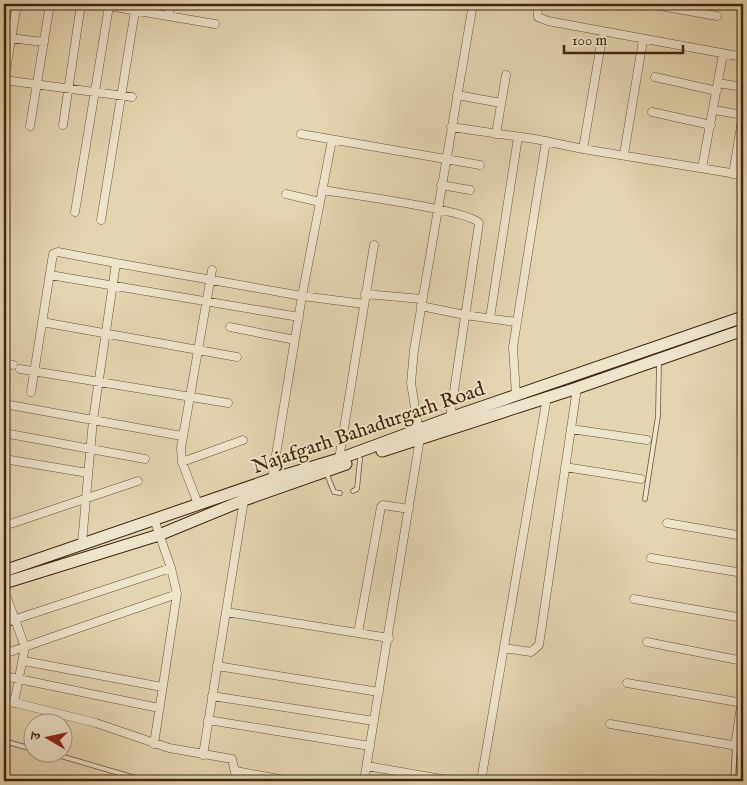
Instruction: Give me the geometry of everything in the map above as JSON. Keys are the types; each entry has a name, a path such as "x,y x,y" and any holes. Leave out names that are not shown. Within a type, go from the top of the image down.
{"main road":[{"name":"Najafgarh Bahadurgarh Road","path":"4,583 159,535 244,500 360,459 420,434 450,418 743,318"},
{"name":"Najafgarh Bahadurgarh Road","path":"4,571 272,479 577,388 743,330"},
{"path":"623,359 625,371"}],"street":[{"path":"17,4 9,34 4,80 38,83 132,97"},
{"path":"30,126 50,4"},
{"path":"62,125 81,4"},
{"path":"169,4 169,16"},
{"path":"364,781 389,638 420,434 411,383 413,358 473,4"},
{"path":"536,4 536,12 541,19 643,40 743,57"},
{"path":"649,4 718,16"},
{"path":"75,212 95,91 102,5 132,8 215,24"},
{"path":"101,220 121,95 132,8"},
{"path":"583,149 603,32"},
{"path":"9,34 44,42"},
{"path":"624,154 643,40"},
{"path":"702,168 723,54"},
{"path":"496,134 506,75"},
{"path":"655,77 718,87 743,87"},
{"path":"457,95 501,103"},
{"path":"714,110 743,114 733,174"},
{"path":"652,112 711,125"},
{"path":"451,127 743,175"},
{"path":"301,134 480,165"},
{"path":"490,318 518,137"},
{"path":"272,479 302,296 332,140"},
{"path":"516,396 512,347 546,142"},
{"path":"441,185 470,190"},
{"path":"322,190 471,217 478,223 450,418"},
{"path":"286,194 320,202"},
{"path":"339,459 374,245"},
{"path":"30,392 52,256 56,253 302,296 364,304"},
{"path":"82,543 92,420 116,263"},
{"path":"198,504 182,462 182,436 212,270"},
{"path":"50,275 206,303 299,317"},
{"path":"365,294 422,302 466,315 516,322"},
{"path":"42,322 237,357"},
{"path":"230,327 295,340"},
{"path":"4,363 34,371 228,403"},
{"path":"504,648 531,652 539,645 577,388"},
{"path":"481,781 547,397"},
{"path":"4,404 182,436"},
{"path":"571,429 647,440"},
{"path":"4,434 145,459"},
{"path":"182,462 243,440"},
{"path":"4,459 88,472"},
{"path":"565,467 641,479"},
{"path":"4,526 138,480"},
{"path":"203,755 244,500"},
{"path":"358,633 381,506 409,509"},
{"path":"154,519 171,568 177,594 154,744"},
{"path":"667,523 743,536"},
{"path":"650,558 743,573"},
{"path":"4,623 171,568"},
{"path":"4,590 25,647 24,661 14,703"},
{"path":"4,654 177,594"},
{"path":"634,599 743,618"},
{"path":"226,612 389,638"},
{"path":"647,642 743,661"},
{"path":"24,661 162,687"},
{"path":"217,666 379,692"},
{"path":"4,676 20,681 159,708"},
{"path":"627,683 742,703"},
{"path":"610,724 739,747 743,693"},
{"path":"212,696 374,721"},
{"path":"4,700 96,723 154,744 233,760 236,781"},
{"path":"208,720 370,746"},
{"path":"367,766 453,781"},
{"path":"236,771 290,781"}],"lane":[{"path":"645,499 658,416 659,360"},
{"path":"353,491 359,484 360,459"},
{"path":"326,471 334,492 340,493"},
{"path":"4,741 22,746"},
{"path":"733,781 739,747"},
{"path":"72,759 146,781"}]}
